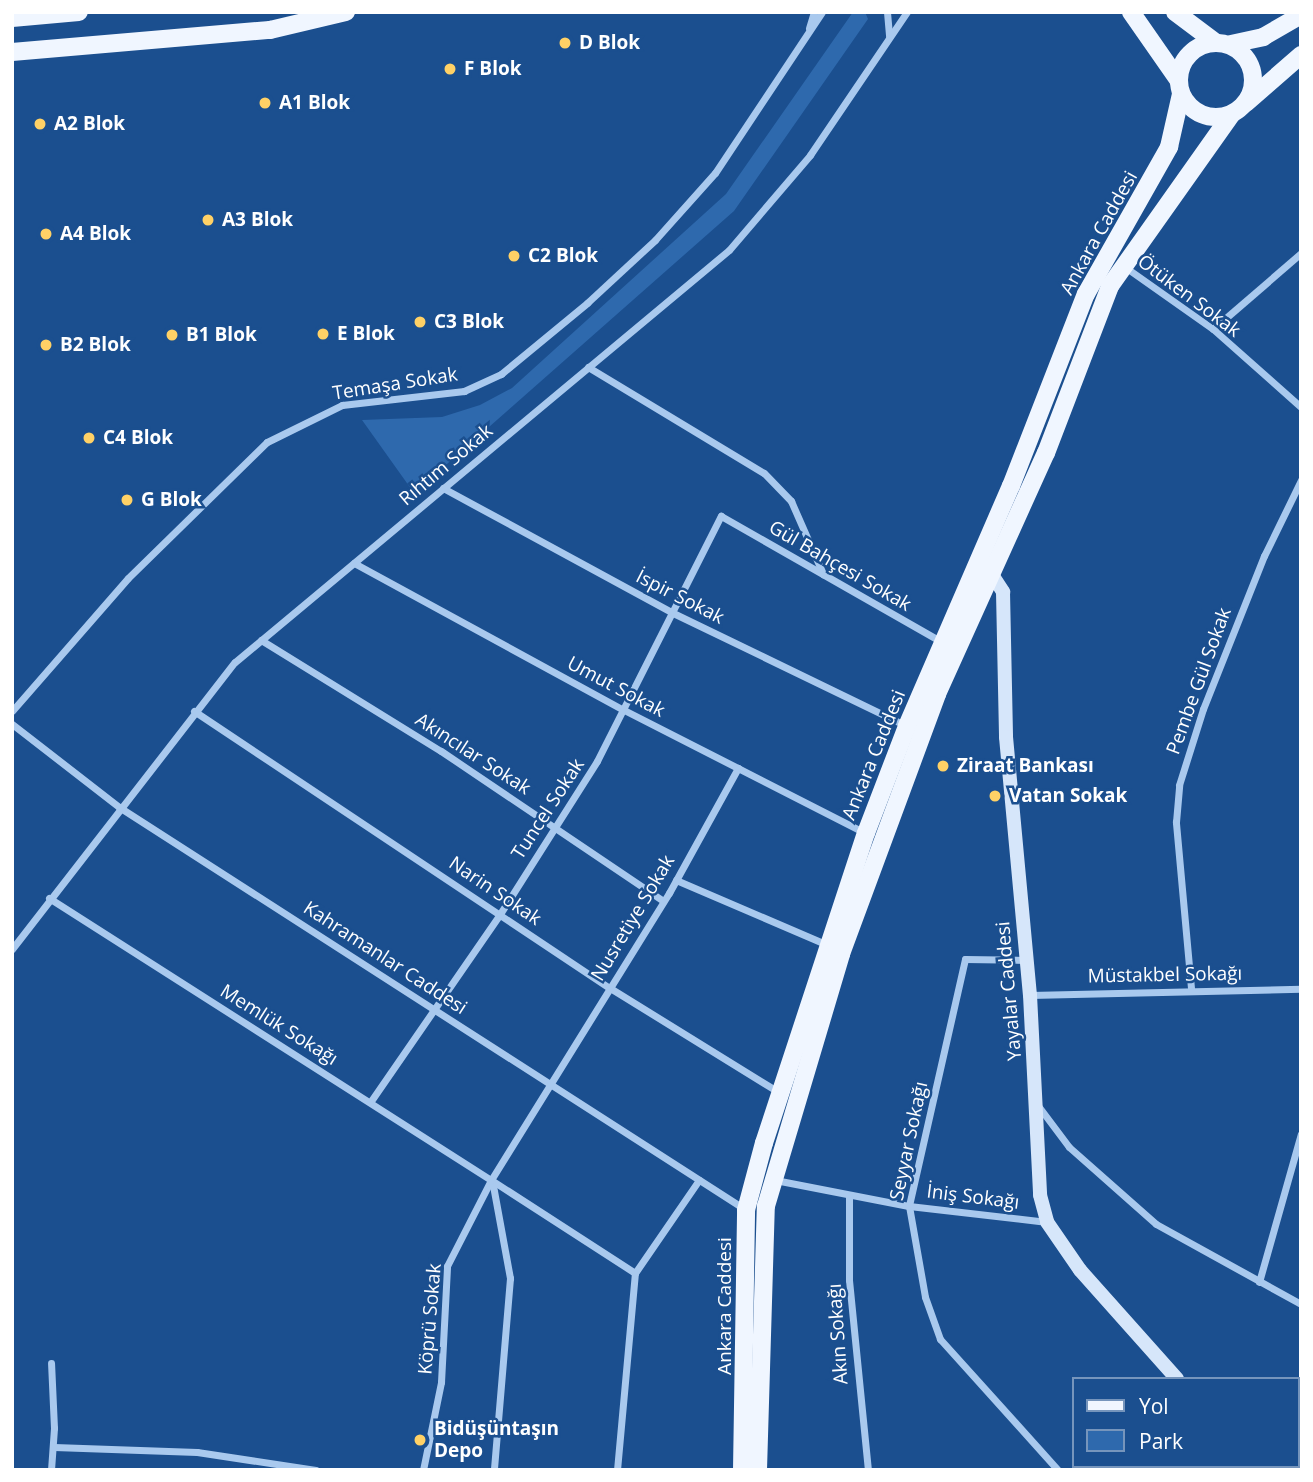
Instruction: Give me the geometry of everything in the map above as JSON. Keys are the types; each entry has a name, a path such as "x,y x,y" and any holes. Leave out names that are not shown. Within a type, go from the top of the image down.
{"main road":[{"path":"12,18 79,12"},
{"path":"12,52 270,30 346,12"},
{"path":"1131,12 1147,29 1191,110 1206,118 1238,109 1251,88 1252,71 1244,55 1175,12"},
{"name":"Ankara Caddesi","path":"758,1470 764,1214 771,1180 841,954 887,823 986,566 1086,294 1169,147 1180,88 1191,53 1224,43 1263,37 1301,15"},
{"name":"Ankara Caddesi","path":"743,1470 746,1210 780,1094 866,833 907,726 942,642 986,566 1122,265 1209,153 1238,109 1301,55"},
{"path":"746,1210 764,1214"}],"street":[{"path":"806,38 814,12"},
{"name":"Temaşa Sokak","path":"12,711 128,578 267,442 342,405 464,391 501,374 587,303 655,240 715,173 822,12"},
{"path":"887,12 889,38"},
{"name":"Rıhtım Sokak","path":"12,949 119,807 235,662 729,250 810,155 907,12"},
{"path":"1213,329 1301,253"},
{"name":"Ötüken Sokak","path":"1122,265 1213,329 1301,407"},
{"path":"587,367 764,473 790,501 823,575"},
{"name":"Pembe Gül Sokak","path":"1191,988 1176,822 1180,785 1203,709 1264,556 1301,480"},
{"name":"İspir Sokak","path":"443,488 671,612 907,726"},
{"name":"Gül Bahçesi Sokak","path":"721,516 942,642"},
{"name":"Tuncel Sokak","path":"371,1101 500,914 597,761 721,516"},
{"name":"Umut Sokak","path":"354,563 624,710 866,833"},
{"name":"Yayalar Caddesi","path":"986,566 1003,592 1006,737 1030,995 1040,1195 1047,1222 1088,1280 1175,1377"},
{"name":"Akıncılar Sokak","path":"261,640 554,827 663,901"},
{"name":"Narin Sokak","path":"194,711 610,988 780,1094"},
{"name":"Kahramanlar Caddesi","path":"12,724 119,807 746,1210"},
{"name":"Nusretiye Sokak","path":"491,1180 676,880 738,768"},
{"path":"676,880 829,946"},
{"name":"Memlük Sokağı","path":"49,898 371,1101 635,1273"},
{"name":"Seyyar Sokağı","path":"1026,960 965,959 909,1206 925,1297 940,1339 1058,1470"},
{"name":"Müstakbel Sokağı","path":"1030,995 1191,988 1301,989"},
{"path":"1036,1101 1069,1147 1132,1205 1179,1240 1301,1304"},
{"path":"1259,1282 1301,1134"},
{"path":"491,1180 510,1278 494,1470"},
{"name":"Köprü Sokak","path":"423,1470 441,1381 447,1266 491,1180"},
{"path":"617,1470 635,1273 699,1180"},
{"name":"İniş Sokağı","path":"771,1180 909,1206 1047,1222"},
{"name":"Akın Sokağı","path":"849,1196 849,1280 868,1470"},
{"path":"51,1363 54,1447 51,1470"},
{"path":"54,1447 197,1452 316,1470"}],"green space":[{"path":"853,12 865,12 868,19 734,211 414,493 362,420 442,417 480,405 512,388 726,194"}],"place":[{"name":"D Blok","path":"565,43"},
{"name":"F Blok","path":"450,69"},
{"name":"A1 Blok","path":"265,103"},
{"name":"A2 Blok","path":"40,124"},
{"name":"A3 Blok","path":"208,220"},
{"name":"A4 Blok","path":"46,234"},
{"name":"C2 Blok","path":"514,256"},
{"name":"C3 Blok","path":"420,322"},
{"name":"E Blok","path":"323,334"},
{"name":"B1 Blok","path":"172,335"},
{"name":"B2 Blok","path":"46,345"},
{"name":"C4 Blok","path":"89,438"},
{"name":"G Blok","path":"127,500"},
{"name":"Ziraat Bankası","path":"943,766"},
{"name":"Vatan Sokak","path":"995,796"},
{"name":"Bidüşüntaşın Depo","path":"420,1440"}]}
